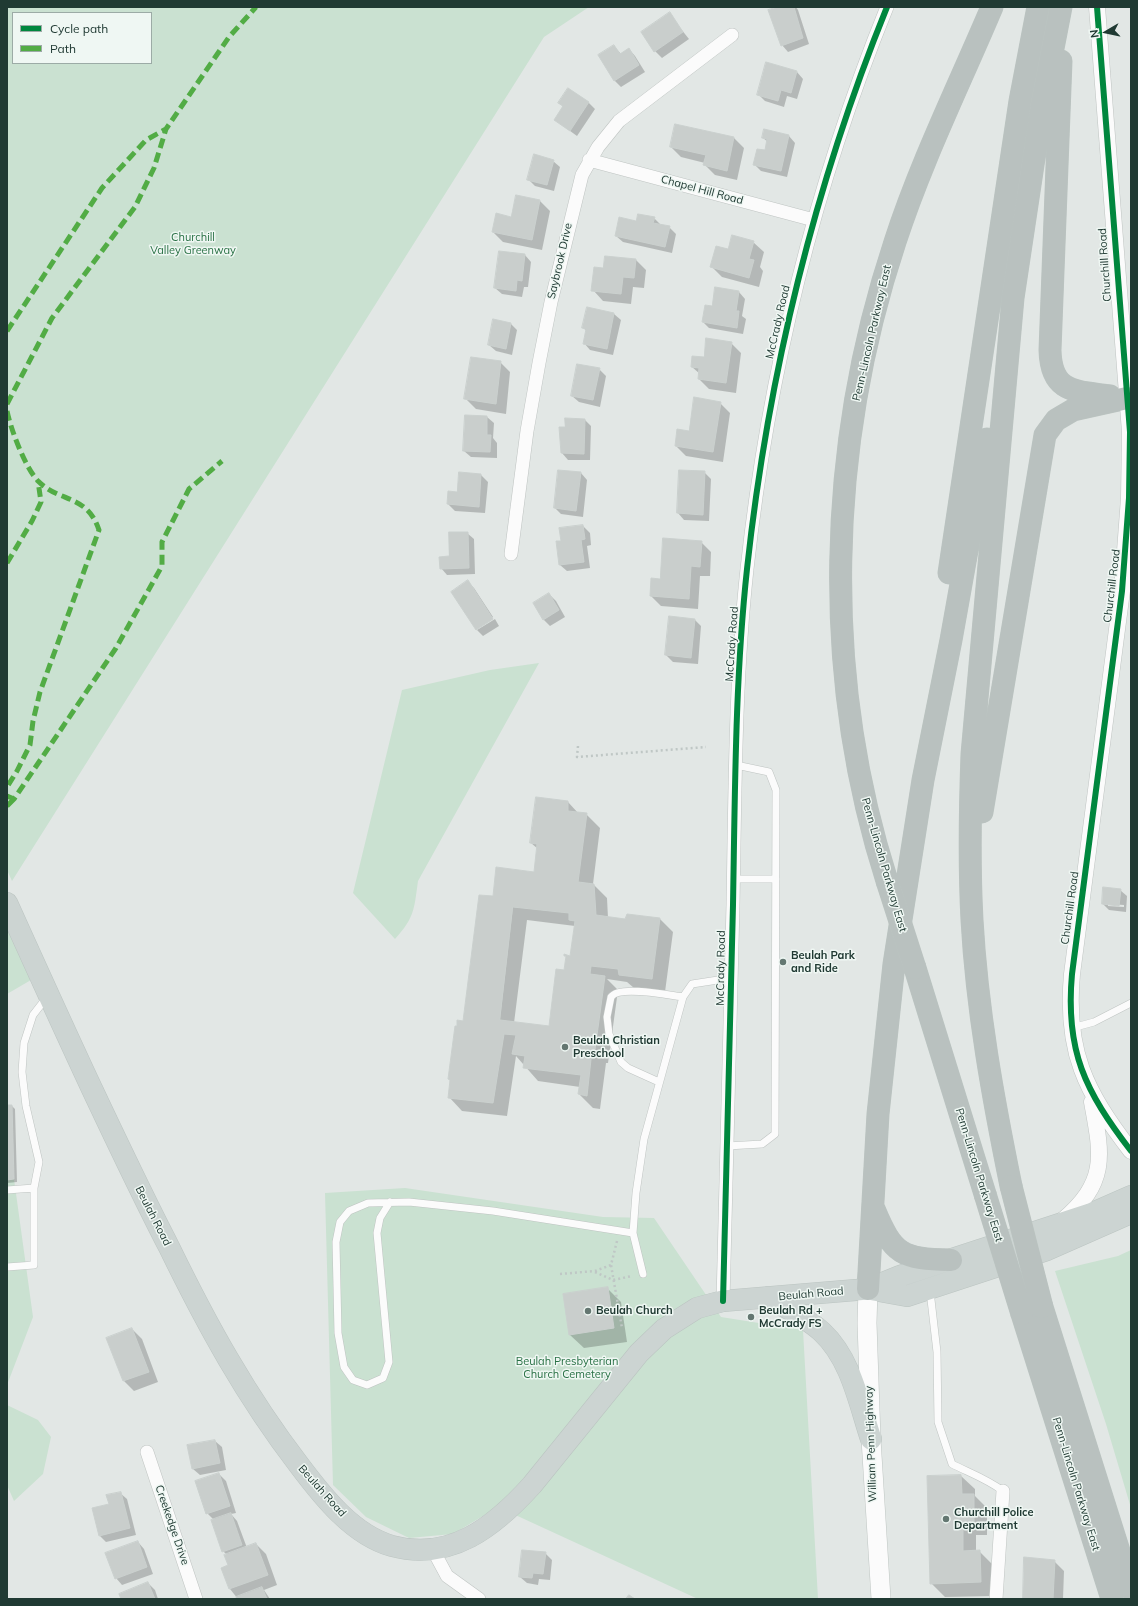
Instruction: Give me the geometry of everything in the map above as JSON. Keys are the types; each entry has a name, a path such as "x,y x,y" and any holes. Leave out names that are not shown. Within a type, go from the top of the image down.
{"highway":[{"name":"Penn-Lincoln Parkway East","path":"992,7 920,176 895,241 883,280 864,355 849,446 843,499 840,572 845,676 861,780 878,852 887,882 985,1194 1032,1310 1131,1589"},
{"path":"868,1289 878,1114 893,972 923,780 939,637 1020,101 1038,7"},
{"name":"Penn-Lincoln Parkway East","path":"1062,7 1042,105 1013,298 972,754 970,879 972,920 981,1018 993,1096 1011,1186 1032,1310 1112,1599"},
{"path":"1062,7 1050,350 1052,368 1055,376 1067,388 1084,393 1129,398"},
{"path":"923,780 952,640 1013,298"},
{"path":"970,879 1045,434 1056,420 1073,410 1129,398"},
{"path":"872,1204 888,1238 900,1252 915,1258 951,1260"}],"main road":[{"name":"Beulah Road","path":"7,903 124,1159 199,1307 235,1374 259,1410 316,1487 353,1525 372,1538 392,1546 433,1550 456,1543 478,1533 503,1515 532,1485 623,1370 647,1344 664,1329 687,1313 706,1305 723,1301 868,1289 907,1296 1053,1248 1126,1217"},
{"name":"Beulah Road","path":"868,1289 900,1276 1059,1225 1090,1214 1131,1196"},
{"name":"William Penn Highway","path":"868,1289 867,1323 871,1439 881,1599"},
{"path":"768,1297 813,1325 836,1349 853,1384 871,1439"}],"street":[{"name":"McCrady Road","path":"723,1301 736,765 743,616 760,472 784,340 814,220 842,128 887,7"},
{"name":"Churchill Road","path":"1097,7 1126,339 1130,463 1127,543 1070,995 1072,1028 1076,1054 1090,1090 1100,1108 1130,1147"},
{"name":"Saybrook Drive","path":"512,554 527,431 551,302 577,190 589,160 608,134 624,116 732,35"},
{"name":"Chapel Hill Road","path":"589,160 814,220"},
{"path":"1059,1225 1088,1195 1099,1166 1099,1137 1090,1090"},
{"name":"Creekedge Drive","path":"147,1452 196,1599"},
{"path":"996,1599 1003,1491"},
{"path":"433,1550 447,1576 479,1599"}],"lane":[{"path":"727,1146 762,1144 775,1134 776,790 769,772 736,765"},
{"path":"733,879 776,879"},
{"path":"643,1274 633,1233 636,1193 644,1139 683,997 692,984 731,978"},
{"path":"659,1082 628,1068 621,1062 609,1034 607,1017 611,997 618,992 629,991 683,997"},
{"path":"7,1267 34,1265 34,1188 39,1162 26,1106 22,1072 24,1043 32,1015 49,995"},
{"path":"1072,1028 1094,1022 1131,1003"},
{"path":"7,1190 34,1188"},
{"path":"390,1202 380,1218 377,1233 389,1362 383,1378 367,1385 353,1380 344,1366 338,1333 336,1242 340,1222 349,1211 368,1203 390,1202 493,1211 633,1233"},
{"path":"930,1289 937,1352 938,1422 952,1464 971,1474 988,1480 1003,1491"}],"path":[{"path":"578,746 577,757 706,747"},
{"path":"620,1231 611,1265 622,1328"},
{"path":"560,1274 595,1272 611,1265"},
{"path":"595,1272 613,1280 643,1274"}],"green space":[{"name":"Churchill Valley Greenway","path":"7,7 589,7 544,37 12,881 7,870"},
{"path":"539,663 418,881 416,899 410,918 395,939 353,893 402,690 490,670"},
{"path":"7,927 31,980 7,994"},
{"path":"14,1179 33,1317 7,1385 7,1180"},
{"name":"Beulah Presbyterian Church Cemetery","path":"405,1188 603,1217 654,1218 721,1317 803,1330 818,1599 698,1599 498,1507 453,1534 409,1538 366,1517 333,1485 325,1193"},
{"path":"1131,1250 1131,1508 1106,1424 1055,1271 1118,1256"},
{"path":"7,1405 38,1420 51,1437 43,1474 14,1501 7,1485"}],"building":[{"path":"778,7 794,7 803,38 781,46 768,10"},
{"path":"670,12 683,32 654,52 641,32"},
{"path":"614,45 620,54 629,48 639,65 614,81 598,55"},
{"path":"766,62 797,71 791,93 781,90 778,101 757,95"},
{"path":"568,88 589,102 570,131 554,120 563,106 558,103"},
{"path":"675,124 734,137 727,171 703,165 706,155 670,147"},
{"path":"764,129 789,135 781,171 753,165 757,149 765,150 767,139 762,138"},
{"path":"534,154 554,160 547,185 527,180"},
{"path":"516,195 540,200 532,240 492,232 496,213 511,217"},
{"path":"638,214 655,217 653,223 670,226 665,247 615,236 619,217 636,221"},
{"path":"732,235 754,241 749,259 754,260 749,278 710,267 716,246 728,249"},
{"path":"499,251 525,254 522,281 517,280 516,291 494,288"},
{"path":"605,256 636,259 634,278 623,277 621,294 591,291 594,267 603,268"},
{"path":"715,287 739,291 736,311 739,311 737,328 702,322 705,305 712,306"},
{"path":"587,307 614,313 607,349 583,344 586,329 582,328"},
{"path":"493,319 511,323 506,349 488,345"},
{"path":"706,338 732,342 726,383 698,379 699,368 691,367 692,356 704,357"},
{"path":"471,357 501,361 496,404 464,399"},
{"path":"577,364 600,368 593,400 571,396"},
{"path":"694,397 721,402 713,452 675,446 677,429 689,431"},
{"path":"465,415 487,416 487,435 491,435 490,452 463,451"},
{"path":"565,418 585,419 584,454 561,453 559,427 565,427"},
{"path":"558,470 581,472 576,511 554,508"},
{"path":"679,470 705,471 703,515 677,513"},
{"path":"459,472 481,474 479,507 447,504 448,491 457,492"},
{"path":"583,525 585,539 581,540 584,562 559,565 556,541 561,541 559,528"},
{"path":"449,532 468,532 469,568 440,569 439,557 449,556"},
{"path":"663,538 702,541 700,567 691,566 689,599 650,596 651,578 660,579"},
{"path":"468,580 493,619 476,630 451,592"},
{"path":"549,593 559,610 543,620 533,603"},
{"path":"669,616 695,619 691,658 665,655"},
{"path":"536,797 568,801 568,811 587,813 578,882 594,884 596,915 625,919 627,914 660,918 652,979 619,975 618,969 591,966 590,974 605,976 595,1050 592,1050 587,1096 578,1094 581,1075 523,1068 525,1056 512,1054 516,1035 504,1034 493,1103 448,1098 450,1080 448,1079 455,1026 457,1026 457,1020 463,1021 479,895 493,896 496,867 534,872 537,844 530,843","holes":["513,907 569,913 569,920 575,921 570,956 564,954 564,956 566,956 564,970 556,969 549,1026 500,1020"]},
{"path":"1103,887 1121,889 1119,906 1102,904"},
{"path":"7,1105 12,1105 14,1179 7,1180"},
{"name":"Beulah Church","path":"608,1287 614,1328 569,1335 563,1294"},
{"path":"132,1328 149,1372 123,1381 106,1338"},
{"path":"215,1440 220,1463 192,1469 187,1445"},
{"path":"219,1473 230,1506 206,1514 195,1481"},
{"path":"961,1475 962,1494 974,1494 974,1522 963,1522 963,1551 980,1550 981,1582 930,1584 927,1476"},
{"path":"121,1492 130,1528 99,1536 92,1508 109,1504 106,1495"},
{"path":"231,1513 242,1545 222,1552 211,1520"},
{"path":"138,1541 147,1567 115,1579 105,1553"},
{"path":"256,1543 268,1575 229,1589 221,1568 228,1565 224,1555"},
{"path":"522,1550 546,1552 543,1574 533,1573 532,1578 519,1577"},
{"path":"1024,1557 1055,1560 1053,1599 1023,1599"},
{"path":"148,1582 155,1599 121,1599 119,1594"},
{"path":"262,1587 267,1599 237,1599 236,1597"},
{"path":"629,1595 635,1599 626,1599"}],"marked path":[{"path":"7,404 52,318 135,207 154,168 166,129 229,37 256,7"},
{"path":"7,331 102,188 146,140 166,129"},
{"path":"7,411 19,448 33,475 46,488 80,504 88,510 94,518 99,530 40,692 33,721 30,745 7,787"},
{"path":"7,796 14,799 116,648 162,566 162,542 189,489 222,461"},
{"path":"7,563 32,521 41,502 38,481"},
{"path":"7,806 14,799"}],"cycle path":[{"path":"723,1301 738,695 743,611 756,497 767,425 781,354 816,213 837,144 887,7"},
{"path":"1097,7 1130,432 1129,498 1122,591 1072,974 1071,1001 1075,1048 1082,1069 1090,1089 1101,1109 1131,1151"}],"place":[{"name":"Beulah Park and Ride","path":"783,962"},
{"name":"Beulah Christian Preschool","path":"565,1047"},
{"name":"Beulah Church","path":"588,1311"},
{"name":"Beulah Rd + McCrady FS","path":"751,1317"},
{"name":"Churchill Police Department","path":"946,1519"}]}
